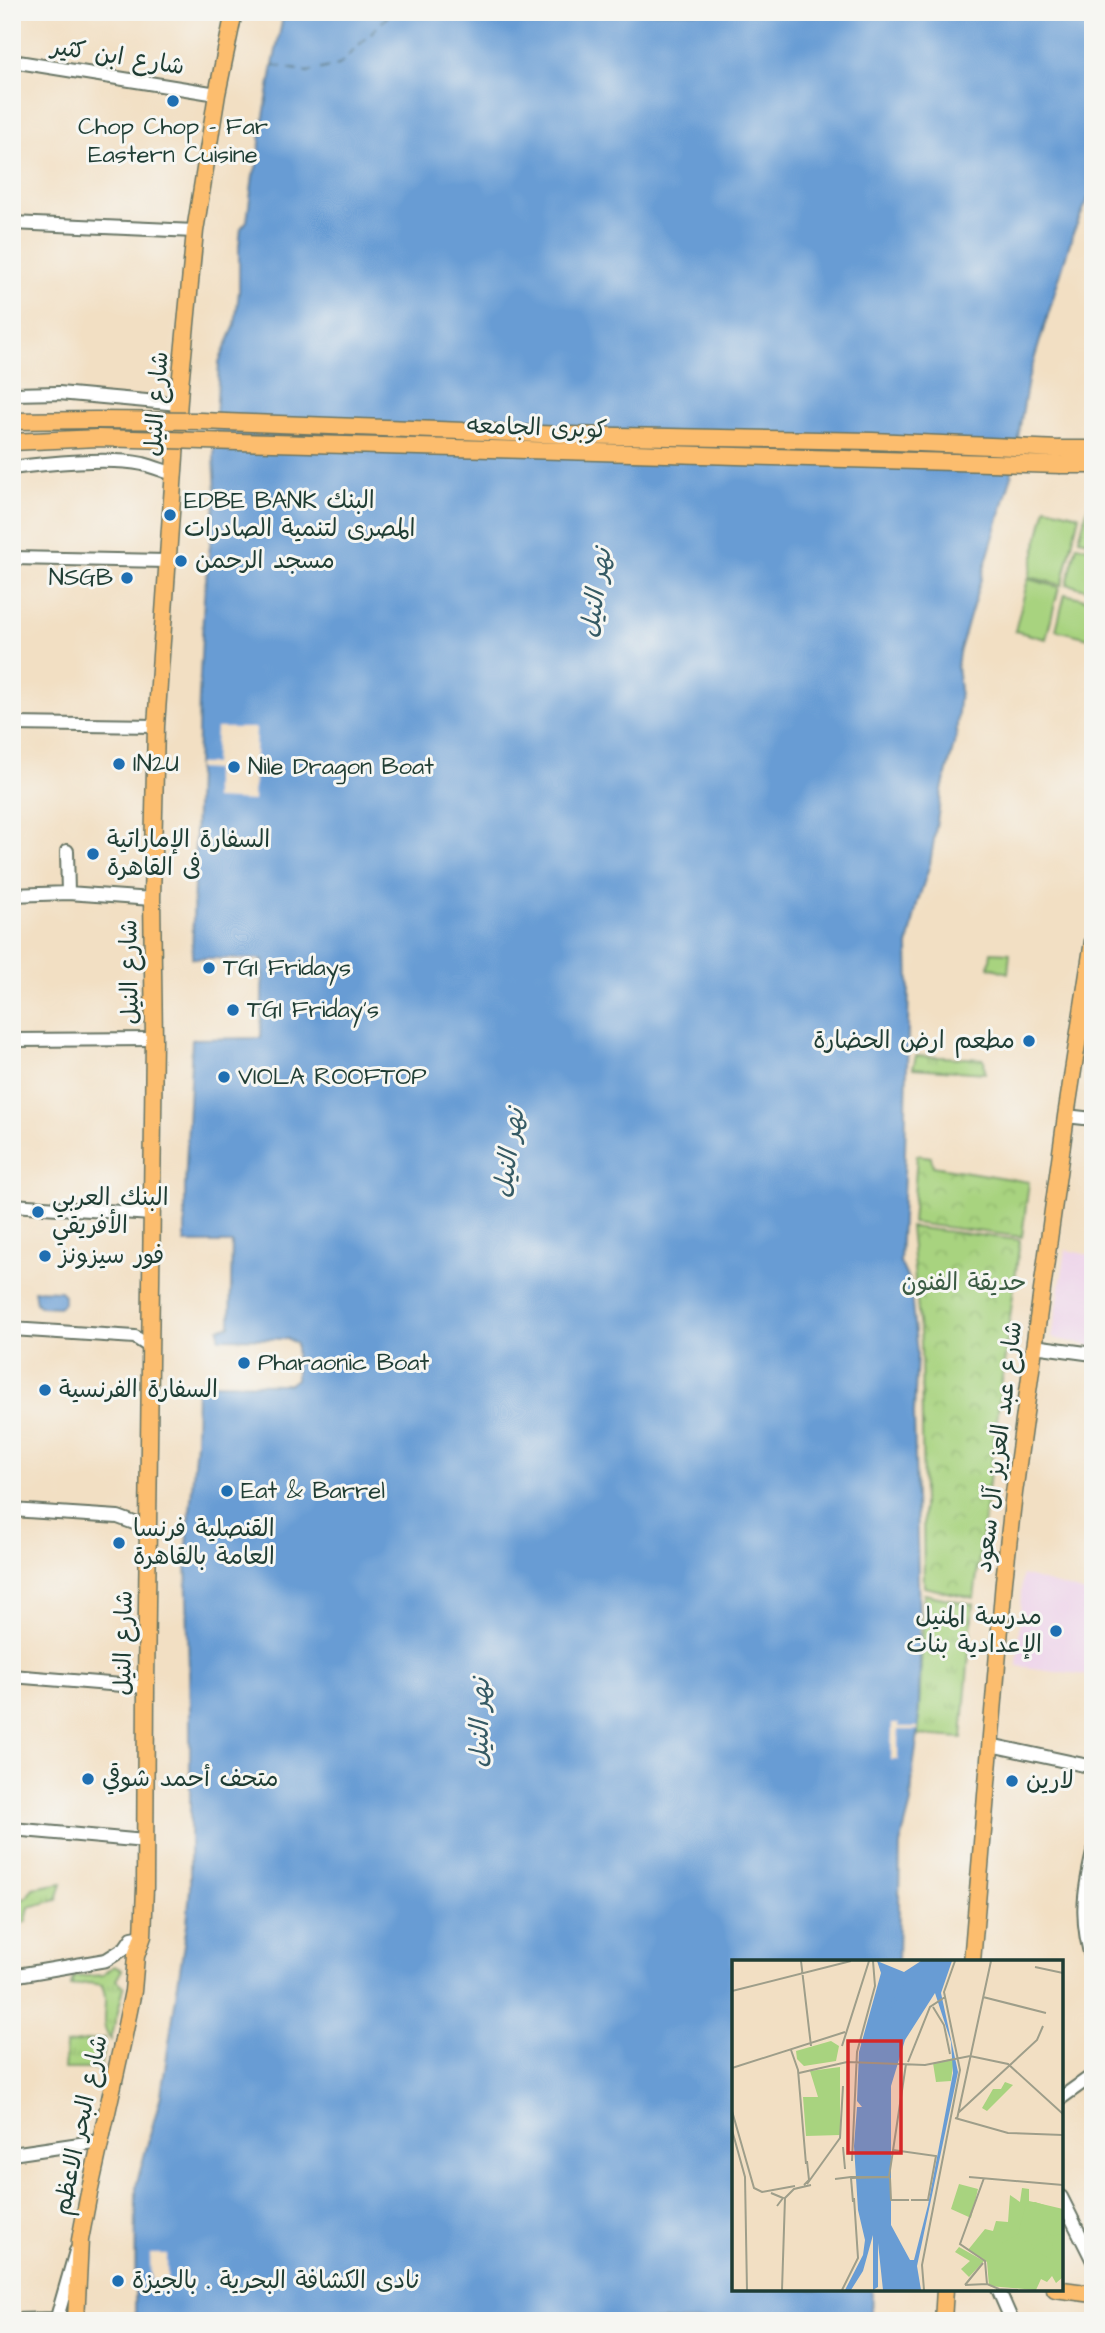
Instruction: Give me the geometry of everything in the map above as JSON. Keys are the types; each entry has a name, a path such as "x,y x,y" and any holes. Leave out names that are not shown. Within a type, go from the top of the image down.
{"main road":[{"name":"شارع النيل","path":"143,1936 154,1039 152,899 156,726 179,404 195,231 217,94 234,12"},
{"name":"كوبرى الجامعه","path":"12,421 201,421 567,435 872,440 1060,457"},
{"name":"كوبرى الجامعه","path":"12,442 98,438 1060,457"},
{"path":"1060,457 1093,449"},
{"path":"1060,457 1093,465"},
{"name":"شارع عبد العزيز آل سعود","path":"972,1960 1004,1581 1034,1346 1093,941"},
{"name":"شارع البحر الاعظم","path":"80,2241 133,1990 136,1956 143,1936"},
{"path":"76,2321 80,2241"},
{"path":"1063,2290 1093,2294"},
{"path":"943,2321 945,2291"}],"street":[{"name":"شارع ابن كثير","path":"12,61 217,94"},
{"path":"12,223 195,231"},
{"path":"12,394 59,393 179,404"},
{"path":"12,468 114,463 141,464 174,474"},
{"path":"12,558 167,561"},
{"path":"12,724 156,726"},
{"path":"67,851 68,893"},
{"path":"12,895 68,893 152,899"},
{"path":"12,1040 154,1039"},
{"path":"1066,1116 1093,1119"},
{"path":"12,1205 152,1214"},
{"path":"12,1329 135,1337 150,1346"},
{"path":"1034,1346 1093,1354"},
{"path":"12,1510 118,1517 148,1528"},
{"path":"12,1676 146,1687"},
{"path":"990,1745 1093,1767"},
{"path":"12,1829 145,1841"},
{"path":"1093,1853 1083,1908 1085,1931 1093,1963"},
{"path":"12,1976 106,1960 125,1948 132,1938 143,1936"},
{"path":"1063,2097 1093,2075"},
{"path":"12,2154 100,2141"},
{"path":"1063,2201 1093,2261"},
{"name":"شارع البحر الاعظم","path":"56,2320 64,2286 80,2241"},
{"path":"999,2291 1012,2321"},
{"path":"12,2320 56,2320"}],"shaded area":[{"path":"1066,1250 1093,1256 1093,1346 1052,1338"},
{"name":"مدرسة المنيل الإعدادية بنات","path":"1022,1575 1093,1595 1093,1676 1017,1666"}],"green space":[{"path":"1089,503 1093,503 1093,542 1079,539"},
{"path":"1046,507 1079,515 1062,585 1029,577"},
{"path":"1077,545 1093,549 1093,591 1067,584"},
{"path":"1028,579 1059,587 1046,639 1015,631"},
{"path":"1065,594 1093,601 1093,639 1056,630"},
{"path":"991,952 1010,953 1008,973 989,967"},
{"path":"916,1056 984,1059 985,1073 913,1068"},
{"path":"917,1155 931,1157 933,1166 1029,1182 1022,1237 912,1223"},
{"name":"حديقة الفنون","path":"910,1227 1020,1240 974,1598 924,1587 921,1343"},
{"path":"924,1594 973,1604 962,1738 918,1735"},
{"path":"62,1883 57,1900 29,1907 26,1922 12,1925 12,1904 27,1897 33,1888"},
{"path":"114,1966 122,1970 116,1980 124,1987 111,2040 105,2026 102,1985 87,1983 71,1986 73,1977 103,1975"},
{"path":"105,2038 100,2069 64,2069 66,2044"}],"water":[{"name":"نهر النيل","path":"284,12 1093,12 1093,188 1073,233 1028,380 1011,478 959,653 957,667 960,689 956,737 942,790 930,864 917,904 908,946 905,1153 900,1262 910,1284 917,1353 914,1414 920,1661 918,1735 911,1803 900,1845 898,1960 732,1960 732,2291 872,2291 871,2321 135,2321 136,2186 161,2095 190,1889 190,1710 186,1558 196,1441 197,1383 289,1384 296,1379 296,1344 288,1339 219,1338 219,1328 230,1326 232,1243 185,1243 192,1039 261,1038 263,960 192,958 199,695 204,597 216,495 214,456 219,362 235,325 241,228 247,221"},
{"path":"34,1290 60,1291 64,1295 64,1303 59,1307 39,1306"}],"pier":[{"name":"Nile Dragon Boat","path":"216,728 256,728 253,801 214,799 214,770 197,769 198,764 214,764"},
{"path":"206,959 261,960 259,1037 205,1036 258,1035 259,963 206,962"},
{"path":"892,1724 899,1724 899,1727 918,1727 918,1730 898,1730 898,1760 891,1760"},
{"name":"نادى الكشافة البحرية . بالجيزة","path":"150,2254 167,2254 167,2290 151,2290"}],"ferry route":[{"path":"273,65 308,72 339,65 392,12"}],"place":[{"name":"Chop Chop - Far Eastern Cuisine","path":"173,101"},
{"name":"EDBE BANK البنك المصرى لتنمية الصادرات","path":"170,515"},
{"name":"مسجد الرحمن","path":"181,561"},
{"name":"NSGB","path":"127,578"},
{"name":"IN2U","path":"119,764"},
{"name":"Nile Dragon Boat","path":"234,767"},
{"name":"السفارة الإماراتية فى القاهرة","path":"93,854"},
{"name":"TGI Fridays","path":"209,968"},
{"name":"TGI Friday's","path":"233,1010"},
{"name":"مطعم ارض الحضارة","path":"1029,1041"},
{"name":"VIOLA ROOFTOP","path":"224,1077"},
{"name":"البنك العربي الأفريقي","path":"38,1212"},
{"name":"فور سيزونز","path":"45,1256"},
{"name":"Pharaonic Boat","path":"244,1363"},
{"name":"السفارة الفرنسية","path":"45,1390"},
{"name":"Eat & Barrel","path":"227,1491"},
{"name":"القنصلية فرنسا العامة بالقاهرة","path":"119,1543"},
{"name":"مدرسة المنيل الإعدادية بنات","path":"1056,1631"},
{"name":"متحف أحمد شوقي","path":"88,1779"},
{"name":"لارين","path":"1012,1781"},
{"name":"نادى الكشافة البحرية . بالجيزة","path":"118,2281"}]}
